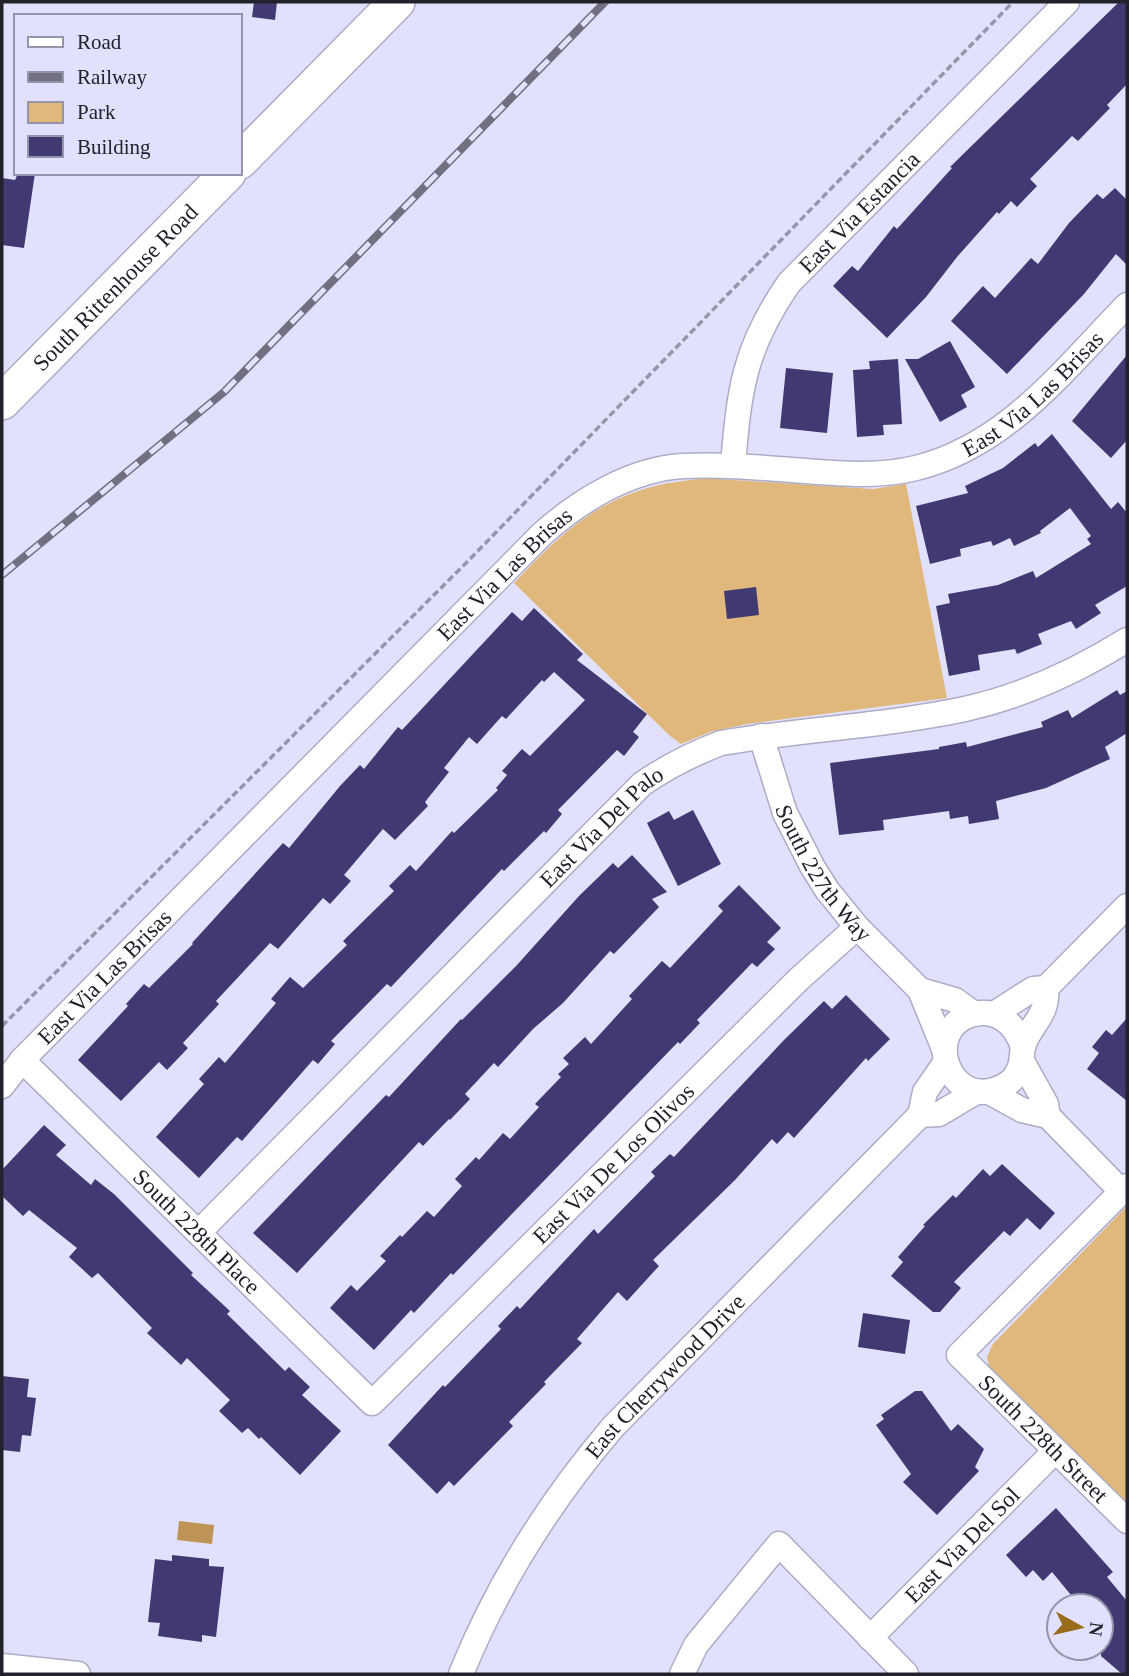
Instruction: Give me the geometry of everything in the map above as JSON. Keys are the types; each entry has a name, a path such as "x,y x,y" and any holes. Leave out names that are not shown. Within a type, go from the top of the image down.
{"main road":[{"path":"242,159 397,2"},
{"name":"South Rittenhouse Road","path":"2,402 226,175"}],"street":[{"name":"East Via Estancia","path":"733,466 738,404 746,368 758,335 789,283 1067,2"},
{"name":"East Via Las Brisas","path":"2,1086 22,1060 564,514 589,498 649,473 681,466 733,466 847,474 886,473 917,468 947,457 976,445 1022,412 1127,305"},
{"name":"East Via Del Palo","path":"200,1231 642,784 691,754 721,743 934,714 978,705 1071,673 1127,640"},
{"name":"South 227th Way","path":"761,736 774,782 798,840 827,890 857,927 920,990 945,1056"},
{"path":"1046,988 1048,1001 1010,1082 939,1114 920,1115 925,1092 945,1056 946,1040 957,1023 984,1014 1033,989 1046,988 1127,906"},
{"name":"East Via De Los Olivos","path":"372,1403 799,979 857,927"},
{"name":"South 227th Way","path":"920,990 955,1000 984,1014"},
{"path":"984,1014 1005,1019 1013,1026 1046,1104 1048,1116"},
{"path":"945,1056 957,1082 1022,1110 1048,1116 1124,1189"},
{"name":"South 228th Place","path":"22,1060 200,1231 372,1403"},
{"name":"East Cherrywood Drive","path":"461,1674 485,1618 511,1569 547,1510 582,1463 920,1115"},
{"name":"South 228th Street","path":"1124,1189 959,1354 1127,1521"},
{"name":"East Via Del Sol","path":"870,1637 1055,1451"},
{"path":"682,1674 696,1645 779,1544 906,1674"},
{"path":"2,1666 78,1674"}],"path":[{"path":"2,1026 468,561 1013,2"}],"green space":[{"path":"703,478 873,489 906,484 947,698 747,724 710,732 681,744 514,583 561,537 612,502 655,486"},
{"path":"1127,1206 1127,1505 989,1367 987,1357 993,1344"}],"shaded area":[{"path":"179,1521 214,1525 212,1544 177,1540"}],"building":[{"path":"254,2 277,2 275,20 252,17"},
{"path":"1119,2 1127,2 1127,84 1107,105 1110,108 1078,141 1072,136 1030,179 1037,186 1017,207 1011,201 999,214 997,212 926,297 887,338 833,286 852,266 858,271 894,226 897,229 952,168 950,167"},
{"path":"17,175 35,175 24,248 2,245 2,178 15,180"},
{"path":"1115,188 1127,200 1127,265 1116,254 1084,294 1007,374 951,321 983,286 995,298 1031,258 1038,264 1069,223 1097,194 1103,199"},
{"path":"950,341 975,387 961,395 967,407 940,422 905,359 918,359"},
{"path":"1127,355 1127,440 1111,458 1072,421"},
{"path":"898,359 902,424 883,425 884,435 857,437 853,370 870,369 869,361"},
{"path":"786,368 833,373 827,433 780,428"},
{"path":"1052,434 1111,509 1118,502 1127,513 1127,586 1095,605 1101,613 1076,629 1071,621 1038,634 1042,644 1017,654 1015,649 978,655 980,670 949,676 936,606 950,603 948,594 998,585 1033,571 1036,578 1091,544 1087,539 1091,536 1070,508 1040,531 1041,533 1014,546 1010,538 993,546 991,541 960,549 961,556 930,564 916,506 968,493 965,486 1003,468 1035,443 1038,447"},
{"path":"756,587 759,615 727,619 724,591"},
{"path":"534,608 583,654 577,660 647,714 633,732 639,737 624,756 617,750 558,810 562,814 546,833 544,831 504,871 502,869 391,987 387,984 331,1041 335,1044 318,1064 313,1060 242,1141 237,1137 199,1178 156,1137 204,1084 199,1079 219,1057 225,1063 276,1003 271,999 290,977 303,988 347,945 343,941 394,891 389,886 410,865 416,871 452,831 454,833 498,790 496,788 507,775 502,771 522,749 530,756 585,700 554,672 544,682 542,680 506,719 502,716 477,744 469,737 444,768 449,772 425,802 428,806 395,840 383,829 344,875 351,881 330,904 323,898 278,949 270,943 216,1001 219,1004 183,1043 188,1048 167,1070 159,1062 121,1101 78,1060 128,1006 126,1004 144,984 149,988 193,944 283,843 289,848 340,786 360,765 364,769 398,727 402,730 512,612 522,621"},
{"path":"1117,690 1120,695 1127,691 1127,733 1105,747 1110,759 1046,788 996,801 999,819 969,824 968,816 950,819 949,811 883,820 884,830 839,835 830,763 939,749 966,742 967,747 1043,727 1041,722 1068,710 1072,718"},
{"path":"693,810 721,864 678,886 647,823 669,811 674,820"},
{"path":"632,855 667,892 652,899 659,907 614,954 610,951 563,1003 533,1029 498,1067 494,1063 465,1094 470,1099 423,1146 419,1142 297,1273 253,1233 517,965 579,896 613,863 618,868"},
{"path":"739,885 781,928 767,942 775,949 757,967 752,963 697,1020 700,1023 680,1044 678,1042 453,1275 451,1273 414,1313 411,1310 374,1350 330,1308 351,1285 357,1291 386,1261 380,1256 427,1211 434,1217 462,1186 455,1179 476,1157 479,1160 503,1133 510,1139 539,1107 535,1104 561,1077 558,1074 569,1064 563,1058 585,1037 591,1044 632,999 629,996 662,961 670,968 723,911 718,906"},
{"path":"846,995 890,1039 868,1061 866,1058 794,1138 788,1132 777,1144 772,1139 735,1180 653,1260 659,1266 627,1301 618,1292 577,1339 582,1343 509,1422 513,1426 454,1486 449,1481 437,1494 388,1445 443,1385 445,1387 501,1329 498,1326 517,1306 520,1309 594,1229 598,1234 655,1176 651,1172 670,1154 674,1157 784,1040 824,1001 832,1009"},
{"path":"1127,1018 1127,1101 1087,1069 1099,1053 1092,1047 1106,1030 1112,1035"},
{"path":"44,1125 66,1145 56,1155 91,1185 95,1179 114,1194 193,1273 191,1275 230,1311 227,1314 285,1371 289,1367 310,1387 302,1395 341,1431 300,1475 261,1437 259,1439 248,1428 242,1433 219,1411 230,1400 187,1358 181,1365 147,1333 152,1328 98,1273 92,1278 69,1257 77,1248 29,1210 23,1216 2,1196 2,1170"},
{"path":"1002,1164 1055,1213 1040,1230 1027,1218 1010,1236 1004,1231 954,1282 961,1288 940,1312 933,1312 891,1276 903,1262 898,1257 925,1226 923,1225 953,1195 956,1198 983,1169 990,1176"},
{"path":"863,1313 910,1320 905,1354 858,1347"},
{"path":"2,1376 29,1379 27,1397 36,1398 31,1436 22,1435 20,1452 2,1450"},
{"path":"915,1391 922,1391 951,1431 958,1424 984,1449 975,1467 979,1471 937,1515 903,1482 911,1474 876,1425 884,1419 881,1415"},
{"path":"1056,1508 1113,1572 1107,1577 1127,1601 1127,1674 1122,1674 1108,1662 1115,1662 1115,1592 1068,1592 1052,1572 1043,1581 1033,1570 1026,1577 1006,1555"},
{"path":"172,1555 209,1559 209,1566 224,1567 216,1637 202,1635 202,1642 158,1636 160,1623 148,1622 155,1559 172,1561"}],"railway":[{"path":"2,575 224,392 605,2"}]}
